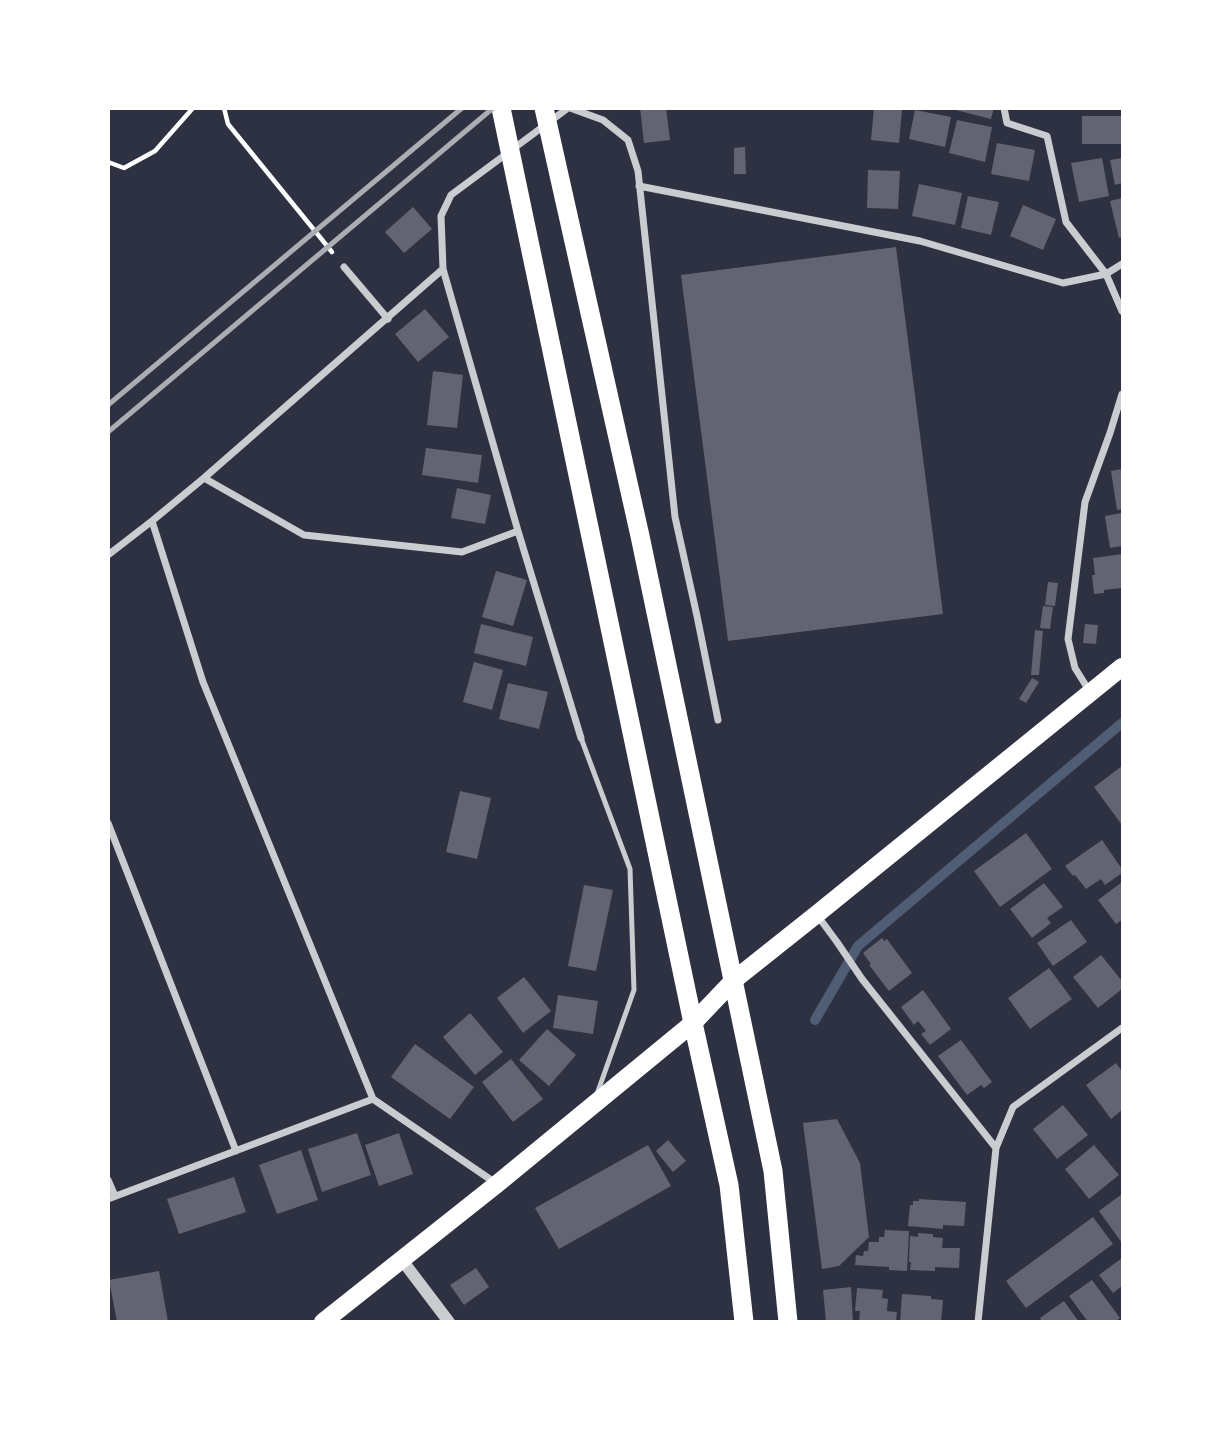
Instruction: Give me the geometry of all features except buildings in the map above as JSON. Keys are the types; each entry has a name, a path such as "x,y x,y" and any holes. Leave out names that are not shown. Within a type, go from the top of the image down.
{"highway":[{"path":"501,108 729,1185 744,1321"},
{"path":"544,108 640,536 773,1171 788,1321"}],"main road":[{"path":"329,1320 693,1023 734,980 1122,667"}],"street":[{"path":"581,738 443,269 441,215 451,195 569,108 603,120 628,140 638,171 675,517 718,720"},
{"path":"1004,108 1007,123 1047,136 1066,222 1106,274 1122,311"},
{"path":"639,186 920,241 1063,283 1106,274 1122,264"},
{"path":"344,267 387,319"},
{"path":"108,555 204,478 443,269"},
{"path":"1091,693 1075,668 1069,639 1085,502 1111,433 1122,394"},
{"path":"204,478 304,535 462,552 518,531"},
{"path":"152,521 203,682 373,1099 496,1184"},
{"path":"108,823 236,1151"},
{"path":"817,915 862,979 996,1148"},
{"path":"978,1321 996,1148 1013,1108 1122,1028"},
{"path":"108,1180 112,1197 373,1099"},
{"path":"402,1260 449,1321"}],"lane":[{"path":"581,738 630,869 633,950 634,990 594,1104"}],"path":[{"path":"108,162 124,167 155,151 193,108"},
{"path":"224,108 228,124 344,267"}],"waterway":[{"path":"815,1020 858,946 1122,723"}],"railway":[{"path":"108,405 462,108"},
{"path":"108,432 493,108"}]}
